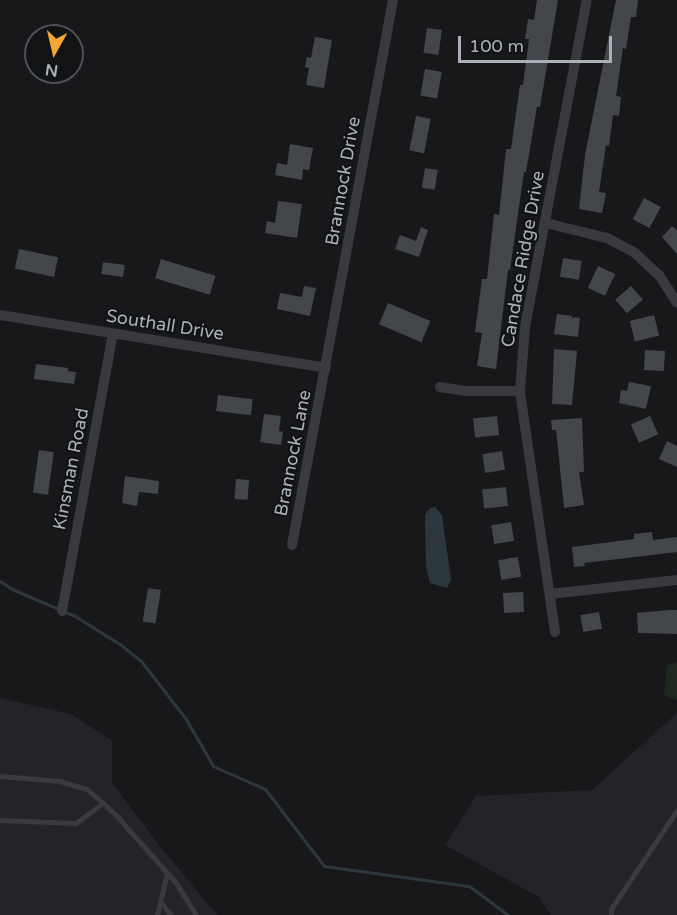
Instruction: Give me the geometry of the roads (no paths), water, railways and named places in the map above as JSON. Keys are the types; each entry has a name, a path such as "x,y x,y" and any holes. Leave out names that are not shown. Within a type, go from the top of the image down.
{"street":[{"name":"Brannock Drive","path":"326,368 393,0"},
{"name":"Candace Ridge Drive","path":"555,632 526,446 520,391 525,327 587,0"},
{"path":"546,223 607,238 635,253 659,275 677,303"},
{"name":"Southall Drive","path":"0,315 326,368"},
{"name":"Kinsman Road","path":"62,611 113,334"},
{"name":"Brannock Lane","path":"292,545 326,368"},
{"path":"440,387 466,391 520,391"},
{"path":"550,594 677,580"}],"lane":[{"path":"0,777 60,781 87,789 167,873 196,915"},
{"path":"0,820 76,824 102,803"},
{"path":"611,915 611,909 677,810"},
{"path":"157,915 167,873"},
{"path":"160,901 171,915"}],"waterway":[{"path":"0,581 14,590 75,616 121,645 141,661 186,719 213,766 265,789 324,866 469,886 508,915"}]}
